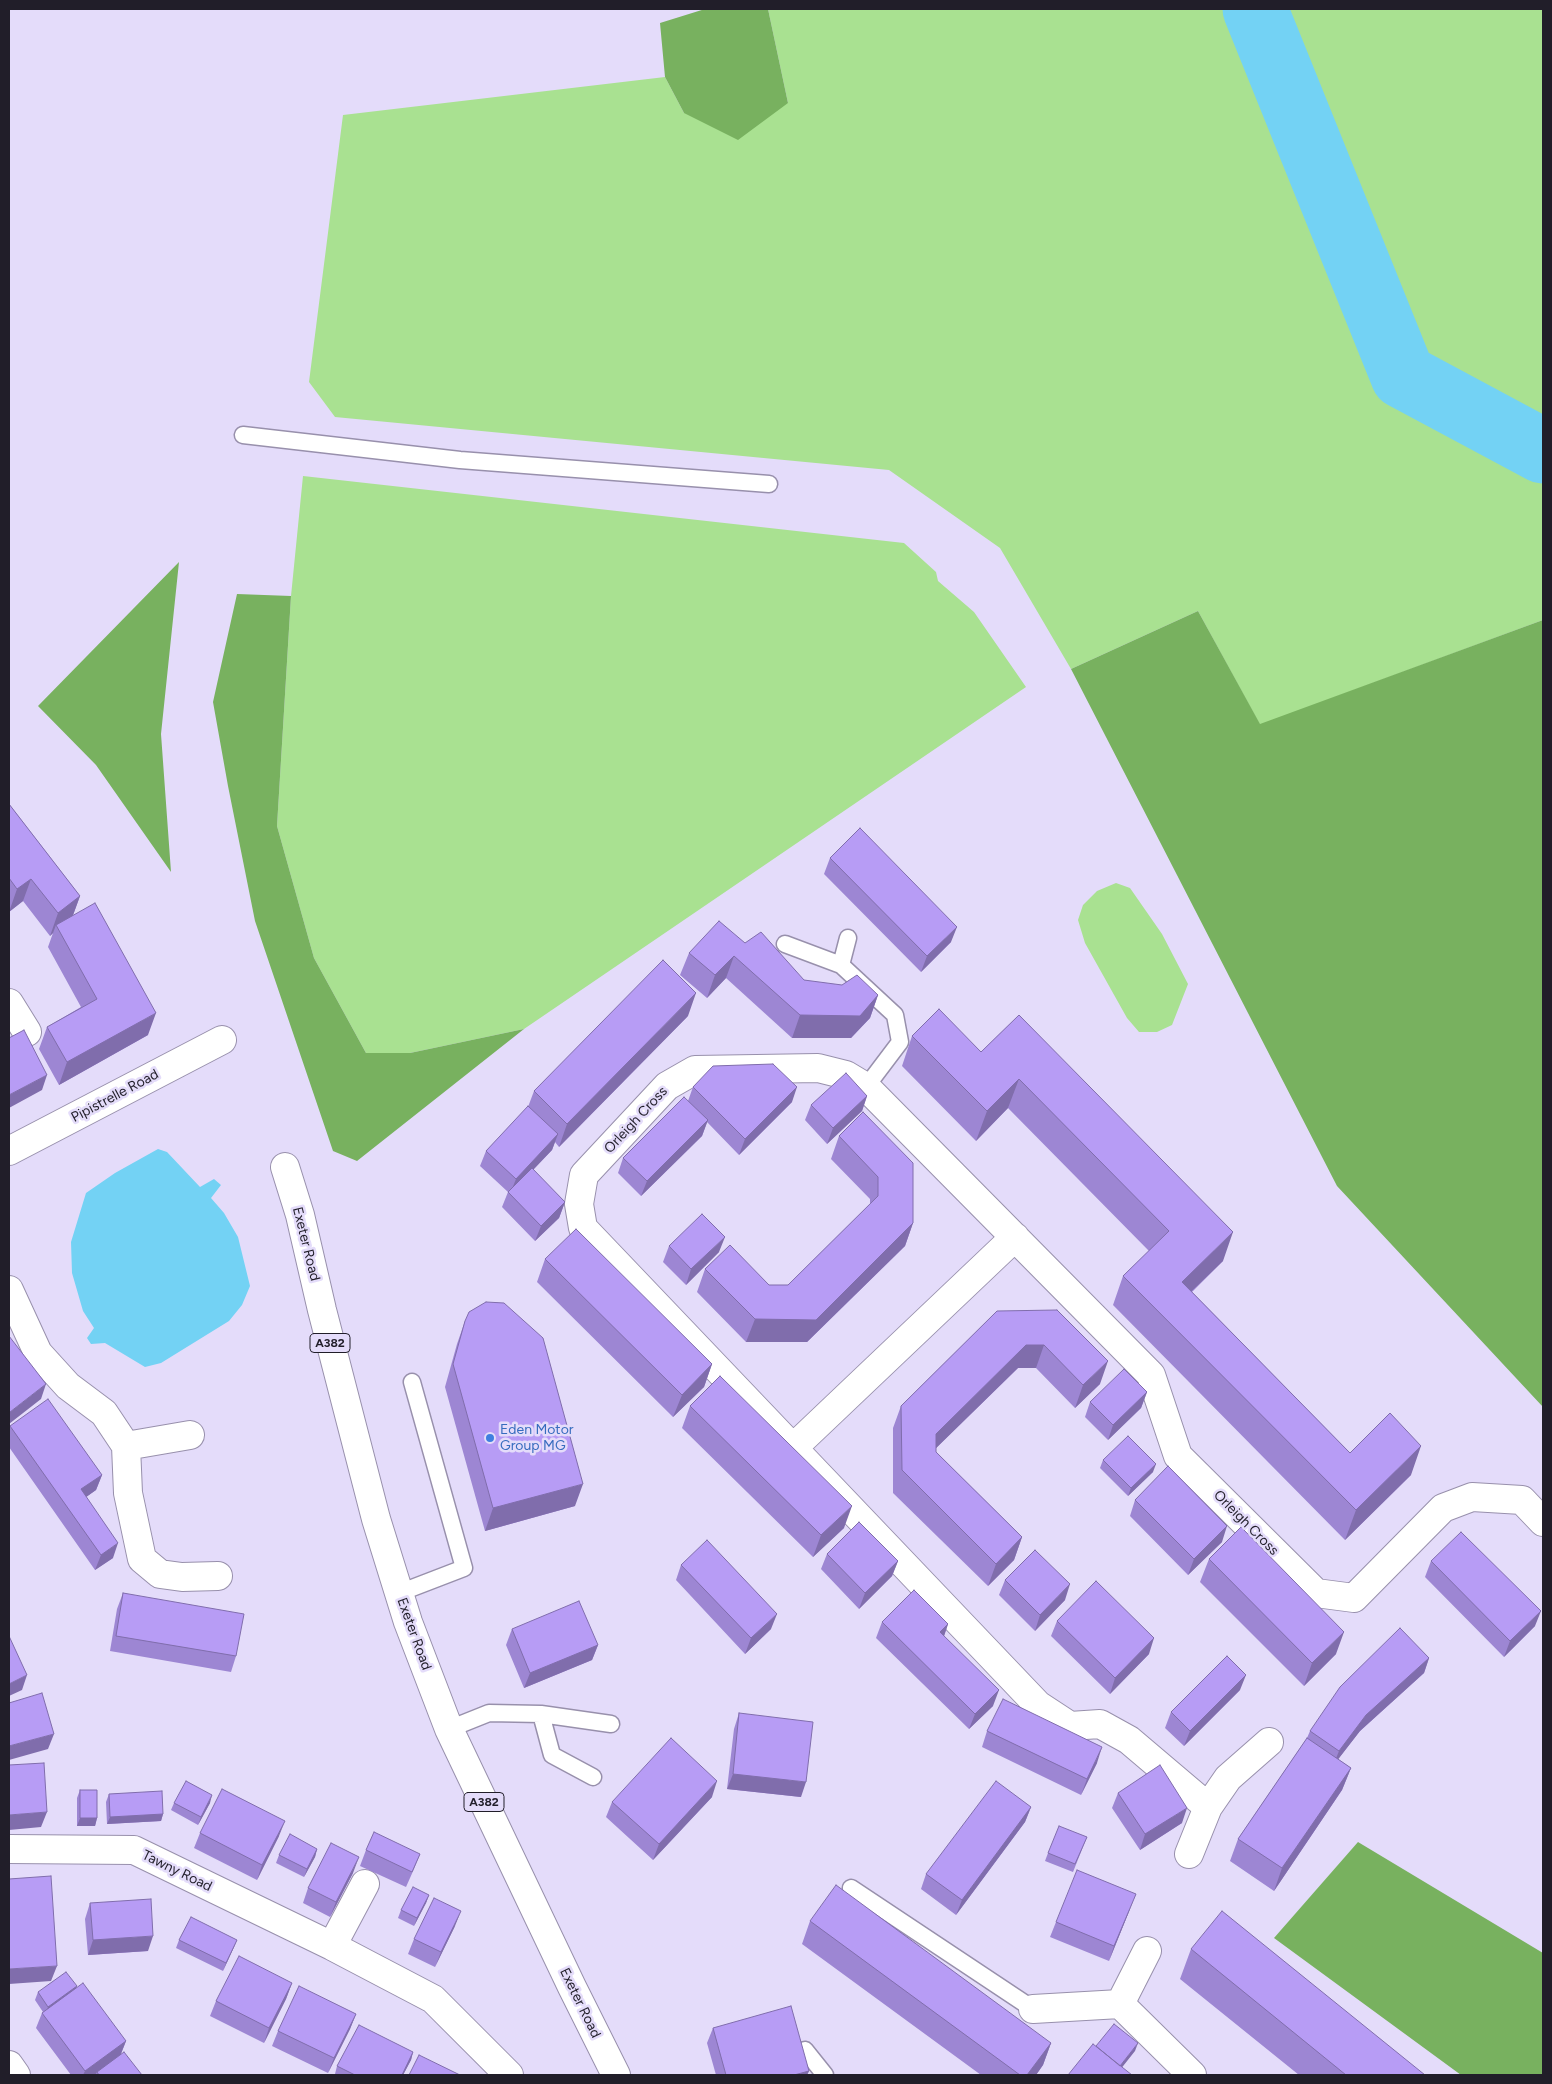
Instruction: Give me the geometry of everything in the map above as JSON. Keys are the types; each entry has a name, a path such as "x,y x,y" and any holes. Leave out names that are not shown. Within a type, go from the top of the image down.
{"street":[{"path":"9,1003 27,1032"},
{"name":"Pipistrelle Road","path":"9,1151 222,1040"},
{"name":"Orleigh Cross","path":"1208,1808 1129,1740 1100,1724 1070,1726 1038,1704 583,1228 578,1204 584,1175 666,1086 696,1070 818,1068 846,1075 866,1087 1151,1375 1178,1456 1316,1593 1354,1598 1443,1508 1472,1497 1522,1500 1543,1522"},
{"name":"Exeter Road","path":"285,1167 300,1214 322,1310 376,1519 408,1622 449,1729 616,2075"},
{"path":"794,1447 1015,1237"},
{"path":"9,1290 38,1353 68,1386 104,1413 126,1446 128,1492 142,1559 160,1574 182,1577 218,1576"},
{"path":"126,1446 190,1435"},
{"path":"1190,1854 1208,1808 1228,1778 1269,1742"},
{"name":"Tawny Road","path":"9,1849 134,1850 332,1946 433,1999 509,2075"},
{"path":"332,1946 365,1884"},
{"path":"1120,2004 1147,1951"},
{"path":"1033,2009 1120,2004 1192,2075"},
{"path":"9,2065 16,2075"}],"lane":[{"path":"243,435 460,460 769,484"},
{"path":"841,965 848,938"},
{"path":"785,944 841,965 895,1015 900,1042 866,1087"},
{"path":"399,1593 464,1568 412,1382"},
{"path":"449,1729 489,1713 541,1714 611,1724"},
{"path":"541,1714 552,1755 593,1777"},
{"path":"851,1888 1033,2009"},
{"path":"805,2050 825,2075"}],"green space":[{"path":"705,9 768,9 788,103 738,140 684,113 665,77 660,23"},
{"path":"768,9 1250,9 1281,70 1272,9 1543,9 1543,620 1260,725 1198,611 1071,669 1000,548 889,470 335,417 309,382 343,115 665,77 684,113 788,103"},
{"path":"1250,9 1272,9 1282,72"},
{"path":"303,476 904,543 936,572 938,581 974,612 1026,687 524,1029 410,1053 366,1053 314,958 277,826 291,596"},
{"path":"179,562 161,734 171,872 96,765 38,706"},
{"path":"237,594 291,596 277,826 314,958 366,1053 410,1053 524,1029 357,1161 333,1151 255,921 213,702"},
{"path":"1198,611 1260,724 1543,620 1543,1407 1337,1186 1071,669"},
{"path":"1116,883 1130,888 1162,934 1188,984 1172,1025 1157,1032 1139,1032 1127,1018 1085,943 1078,920 1083,905 1097,891"},
{"path":"1358,1842 1543,1953 1543,2075 1461,2075 1274,1938"}],"water":[{"path":"158,1149 167,1152 200,1187 214,1179 221,1185 211,1198 224,1213 238,1237 250,1286 242,1305 229,1321 161,1363 145,1367 105,1343 91,1344 87,1338 94,1328 83,1311 72,1273 71,1242 86,1193 115,1173"}],"building":[{"path":"9,804 80,896 58,913 31,879 17,889 9,878"},
{"path":"860,828 957,927 927,956 830,858"},
{"path":"95,903 156,1013 67,1062 47,1027 97,999 56,925"},
{"path":"719,921 745,943 761,932 804,980 842,985 857,975 878,995 860,1016 800,1015 734,956 715,975 689,953"},
{"path":"663,960 696,993 567,1124 534,1091"},
{"path":"939,1009 981,1052 1019,1015 1233,1232 1182,1282 1350,1453 1390,1413 1421,1446 1356,1510 1123,1276 1169,1231 1019,1079 987,1111 912,1036"},
{"path":"24,1030 47,1075 9,1095 9,1038"},
{"path":"773,1064 797,1087 745,1139 693,1087 713,1066"},
{"path":"846,1073 867,1096 833,1128 811,1105"},
{"path":"684,1097 708,1120 647,1181 623,1158"},
{"path":"528,1106 558,1134 516,1179 486,1151"},
{"path":"863,1112 913,1163 913,1223 816,1320 755,1319 705,1269 730,1245 769,1285 788,1285 878,1196 878,1177 839,1136"},
{"path":"532,1168 565,1202 541,1226 508,1192"},
{"path":"702,1214 725,1237 691,1269 669,1246"},
{"path":"576,1229 712,1364 682,1395 545,1259"},
{"path":"486,1302 504,1303 543,1338 583,1484 493,1508 453,1364 469,1312"},
{"path":"1057,1310 1108,1361 1083,1385 1044,1345 1026,1345 936,1434 936,1452 1022,1537 996,1564 902,1470 901,1406 997,1311"},
{"path":"9,1336 46,1384 10,1412 9,1411"},
{"path":"1124,1369 1147,1392 1113,1425 1090,1402"},
{"path":"720,1376 852,1506 821,1535 690,1406"},
{"path":"48,1399 102,1475 81,1489 118,1543 101,1555 10,1426"},
{"path":"1128,1436 1156,1464 1131,1488 1103,1460"},
{"path":"1168,1466 1227,1526 1194,1559 1135,1500"},
{"path":"859,1522 898,1561 865,1593 827,1554"},
{"path":"1241,1527 1344,1632 1312,1663 1209,1559"},
{"path":"1461,1532 1541,1611 1510,1641 1431,1561"},
{"path":"707,1540 777,1614 751,1638 681,1565"},
{"path":"1035,1550 1070,1584 1040,1615 1005,1580"},
{"path":"1096,1581 1154,1638 1115,1678 1057,1621"},
{"path":"914,1590 948,1624 940,1632 999,1690 975,1714 882,1622"},
{"path":"123,1593 244,1614 236,1656 116,1636"},
{"path":"579,1601 598,1645 530,1673 512,1629"},
{"path":"1400,1628 1429,1658 1366,1715 1339,1751 1310,1731 1340,1687"},
{"path":"9,1636 27,1675 9,1684"},
{"path":"1227,1656 1246,1675 1190,1731 1171,1712"},
{"path":"42,1693 54,1734 9,1746 9,1703"},
{"path":"1003,1699 1102,1747 1087,1779 987,1731"},
{"path":"739,1713 813,1722 806,1782 733,1774"},
{"path":"671,1738 717,1781 659,1844 612,1802"},
{"path":"1307,1738 1351,1768 1282,1868 1238,1839"},
{"path":"44,1763 47,1812 9,1815 9,1765"},
{"path":"1160,1765 1187,1808 1145,1834 1118,1793"},
{"path":"186,1781 212,1795 201,1817 174,1803"},
{"path":"996,1781 1031,1807 962,1900 926,1874"},
{"path":"222,1789 285,1821 262,1865 200,1833"},
{"path":"80,1790 97,1790 97,1818 80,1818"},
{"path":"162,1791 163,1814 110,1817 109,1794"},
{"path":"1059,1826 1087,1837 1075,1864 1048,1853"},
{"path":"374,1832 420,1854 412,1872 366,1850"},
{"path":"290,1834 317,1849 307,1869 279,1855"},
{"path":"331,1843 359,1857 336,1902 308,1888"},
{"path":"1077,1870 1136,1894 1114,1946 1056,1922"},
{"path":"51,1876 57,1966 9,1969 9,1879"},
{"path":"836,1885 1051,2043 1027,2075 1020,2075 810,1921"},
{"path":"413,1887 429,1895 417,1918 401,1910"},
{"path":"434,1898 461,1911 441,1952 414,1939"},
{"path":"151,1899 153,1936 93,1940 90,1903"},
{"path":"1222,1911 1425,2075 1346,2075 1191,1949"},
{"path":"191,1917 237,1940 226,1963 179,1940"},
{"path":"239,1956 292,1983 269,2028 216,2001"},
{"path":"66,1972 77,1986 48,2007 38,1992"},
{"path":"83,1983 126,2041 85,2071 42,2013"},
{"path":"299,1986 356,2014 334,2058 278,2031"},
{"path":"791,2006 809,2071 794,2075 726,2075 713,2028"},
{"path":"1114,2024 1138,2043 1120,2066 1096,2046"},
{"path":"359,2025 413,2052 402,2075 355,2075 337,2066"},
{"path":"1093,2044 1132,2075 1068,2075"},
{"path":"124,2052 142,2075 99,2075 97,2072"},
{"path":"419,2055 460,2075 409,2075"}],"waterway":[{"path":"1255,9 1403,376 1543,451"}],"place":[{"name":"Eden Motor Group MG","path":"490,1438"}]}
